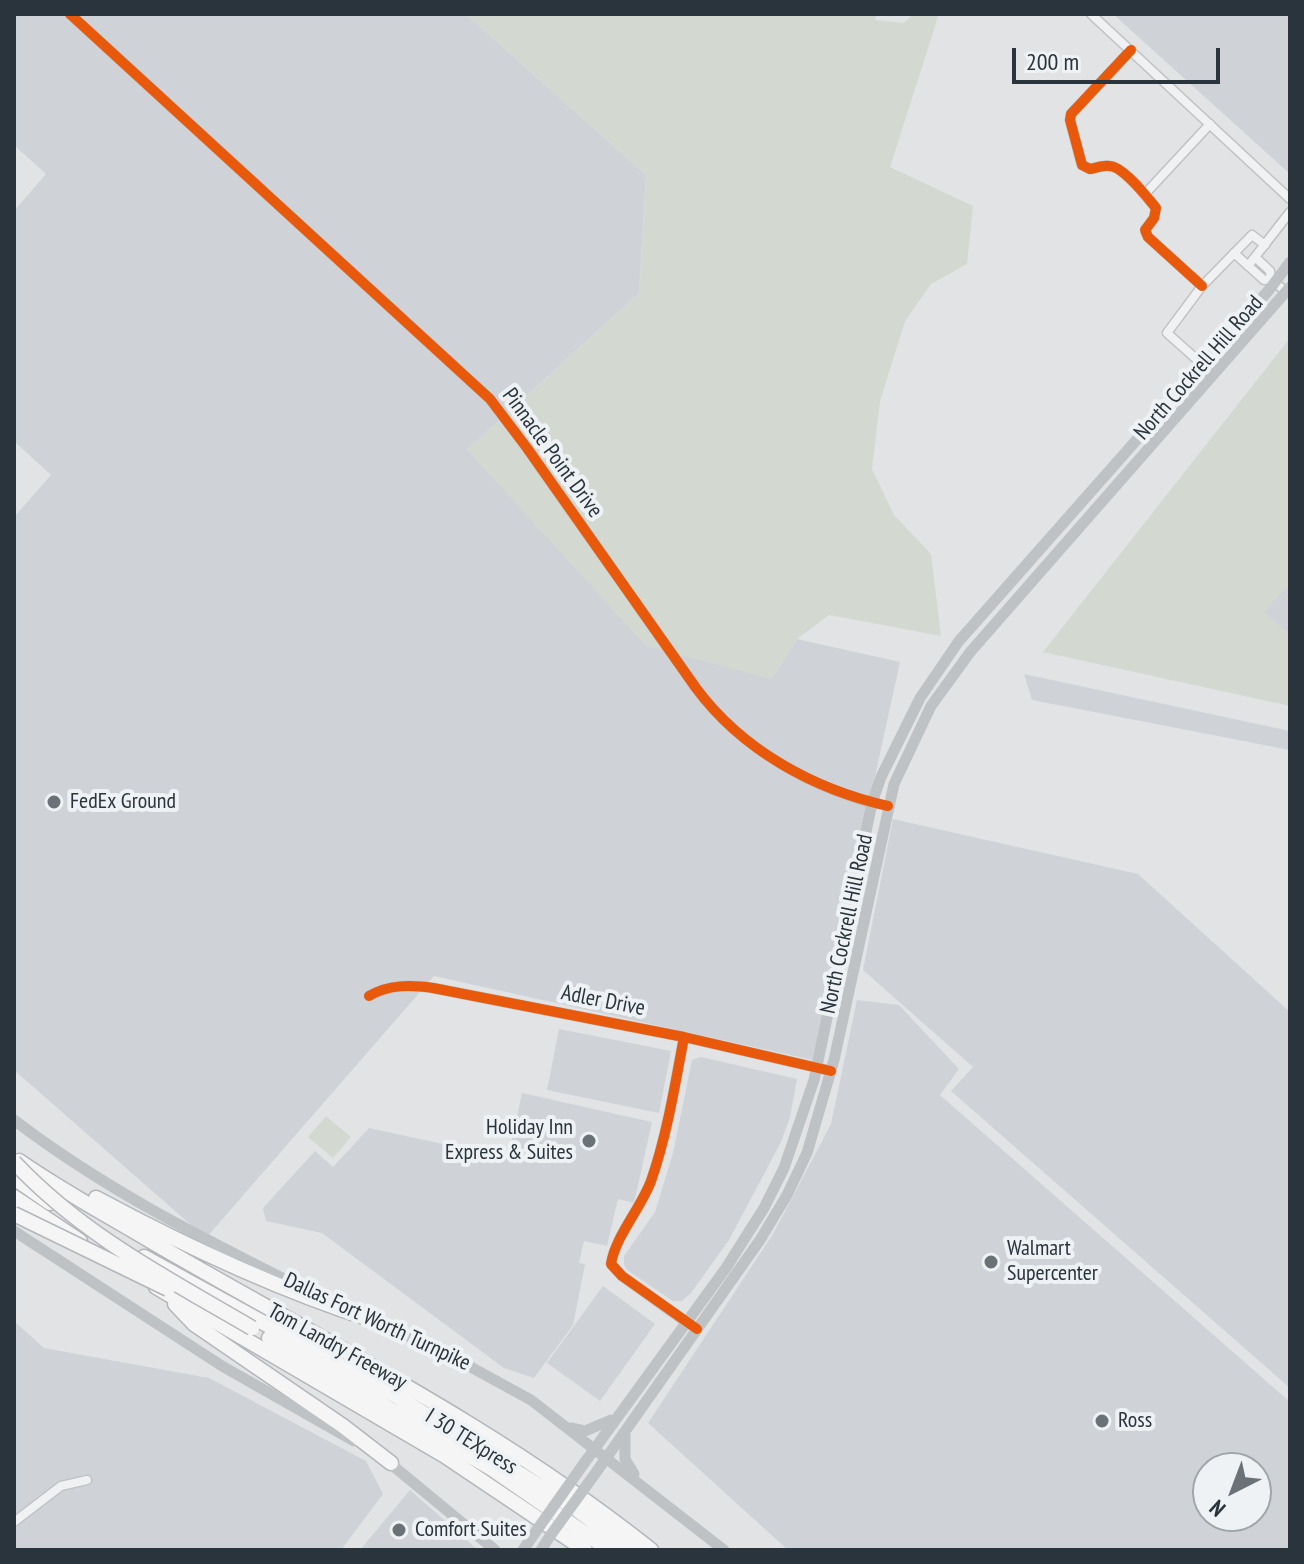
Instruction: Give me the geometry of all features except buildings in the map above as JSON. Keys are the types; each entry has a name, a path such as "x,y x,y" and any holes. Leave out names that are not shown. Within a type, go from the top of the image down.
{"highway":[{"path":"14,1160 43,1191 88,1229 492,1469 609,1550"},
{"name":"Tom Landry Freeway","path":"14,1160 479,1428 553,1477 651,1550"},
{"name":"I 30 TEXpress","path":"14,1178 104,1235 396,1396 576,1509 630,1550"},
{"path":"52,1183 82,1191 176,1241 318,1303 373,1320"},
{"name":"Tom Landry Freeway","path":"14,1197 160,1289 456,1462 585,1550"},
{"path":"14,1214 252,1328"},
{"path":"160,1289 194,1324 343,1426 391,1463"}],"main road":[{"name":"Pinnacle Point Drive","path":"70,14 490,399 696,688 721,718 757,748 818,784 888,806"},
{"name":"North Cockrell Hill Road","path":"523,1550 726,1268 764,1208 795,1142 817,1067 872,803 905,727 938,668 1290,262"},
{"name":"North Cockrell Hill Road","path":"541,1550 776,1215 807,1153 831,1071 888,806 907,752 931,706 950,678 1288,289"},
{"name":"Dallas Fort Worth Turnpike","path":"14,1120 77,1166 163,1218 484,1373 531,1400 724,1550"},
{"path":"764,1208 776,1215"},
{"path":"14,1231 222,1366 391,1463 492,1549"},
{"path":"565,1426 592,1430 618,1415"},
{"path":"630,1423 625,1436 625,1459 648,1489"}],"street":[{"path":"1091,14 1290,199"},
{"path":"1131,50 1071,114 1082,165 1090,169 1110,165 1122,171 1145,194 1156,208 1154,218 1145,230 1148,237 1202,286"},
{"path":"1145,194 1210,124"},
{"path":"1248,266 1290,212"},
{"path":"1203,365 1167,333 1202,286 1252,235 1265,245"},
{"path":"1234,253 1264,280 1288,289"},
{"path":"1255,257 1270,271 1273,281"},
{"name":"Adler Drive","path":"369,996 379,990 416,985 684,1037 831,1071"},
{"path":"684,1037 673,1099 652,1179 614,1250 611,1264 622,1276 697,1329"},
{"path":"14,1522 61,1486 87,1480"}],"shaded area":[{"path":"14,14 466,14 646,175 639,293 467,450 771,679 797,639 900,662 813,1060 434,976 206,1238 14,1070 14,517 51,475 14,441 14,211 46,174 14,145"},
{"path":"466,14 877,14 875,20 904,23 913,14 939,14 890,167 973,206 967,264 931,284 905,321 880,401 872,469 894,515 931,554 941,636 829,615 797,639 772,679 646,646 467,450 639,293 646,175"},
{"path":"1113,14 1290,14 1290,174"},
{"path":"1290,338 1290,583 1264,612 1290,635 1290,706 1043,652"},
{"path":"1290,583 1290,635 1263,612"},
{"path":"1024,674 1290,731 1290,750 1032,700"},
{"path":"893,819 1138,874 1290,1012 1290,1388 951,1091 973,1067 863,970"},
{"path":"857,1000 899,1005 959,1069 940,1095 1290,1402 1290,1550 788,1550 648,1423 773,1234 831,1124"},
{"path":"559,1029 671,1051 659,1113 547,1090"},
{"path":"701,1057 797,1079 790,1117 781,1142 729,1240 691,1293 682,1301 673,1301 627,1270 624,1256 655,1212 673,1153 692,1060"},
{"path":"522,1093 652,1122 634,1203 618,1199 607,1246 584,1241 579,1263 585,1264 573,1325 534,1378 504,1368 322,1233 266,1221 263,1208 315,1151 333,1167 369,1128 508,1158"},
{"path":"326,1116 351,1137 333,1158 308,1137"},
{"path":"603,1286 655,1324 600,1401 547,1363"},
{"path":"14,1321 44,1348 209,1378 366,1461 383,1494 341,1550 14,1550"},
{"path":"410,1490 478,1550 360,1550"}],"cycle path":[{"path":"70,14 490,399 714,710 757,748 806,778 860,799 888,806"},
{"path":"1131,50 1071,114 1082,165 1090,169 1115,167 1134,183 1156,208 1154,218 1145,230 1148,237 1202,286"},
{"path":"369,996 400,986 433,988 684,1037 831,1071"},
{"path":"684,1037 657,1164 647,1191 618,1243 611,1264 622,1276 697,1329"}],"place":[{"name":"FedEx Ground","path":"54,802"},
{"name":"Holiday Inn Express & Suites","path":"589,1141"},
{"name":"Walmart Supercenter","path":"991,1262"},
{"name":"Ross","path":"1102,1421"},
{"name":"Comfort Suites","path":"399,1530"}]}
